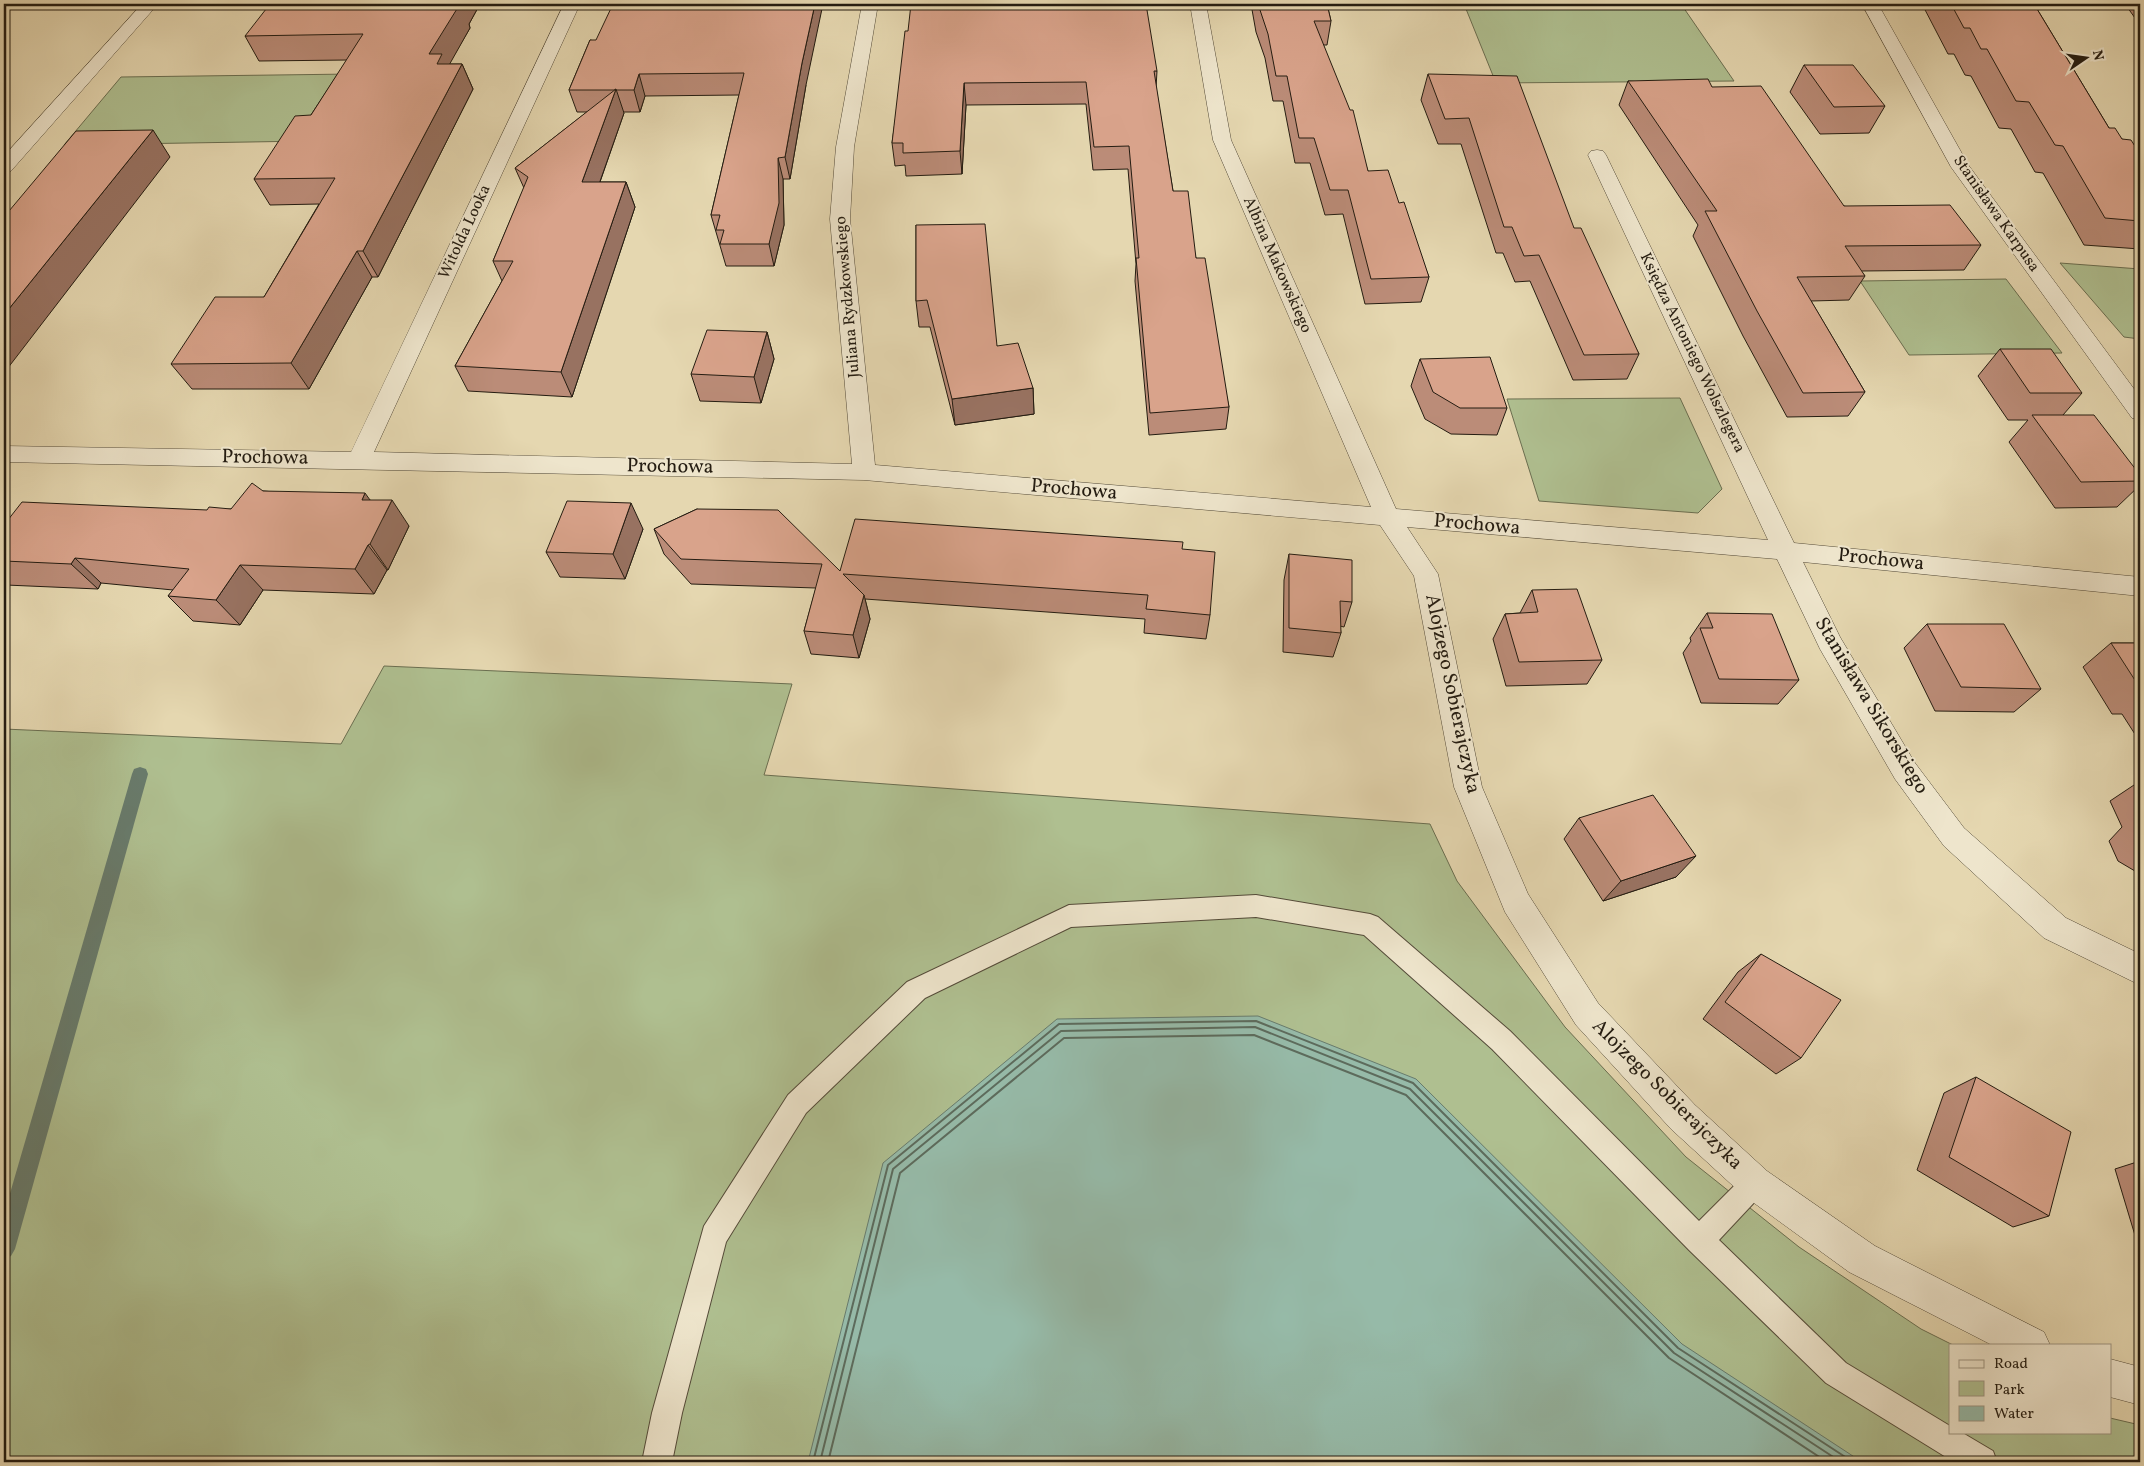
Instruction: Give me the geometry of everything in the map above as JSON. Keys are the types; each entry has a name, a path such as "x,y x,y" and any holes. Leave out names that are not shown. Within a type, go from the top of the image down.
{"street":[{"path":"4,167 150,4"},
{"name":"Witolda Looka","path":"359,460 572,4"},
{"name":"Juliana Rydzkowskiego","path":"864,472 840,219 845,147 870,4"},
{"name":"Albina Makowskiego","path":"1198,4 1222,140 1388,518"},
{"name":"Stanisława Karpusa","path":"1870,4 1960,167 2140,413"},
{"name":"Księdza Antoniego Wolszlegera","path":"1597,155 1787,551"},
{"name":"Prochowa","path":"4,454 864,472 1787,551 2140,586"},
{"name":"Alojzego Sobierajczyka","path":"1388,518 1426,574 1468,786 1516,902 1587,1014 1684,1117 1755,1183 1862,1259 2029,1344"},
{"name":"Stanisława Sikorskiego","path":"1787,551 1834,650 1905,771 1954,837 2055,928 2140,970"},
{"path":"2112,1379 2140,1386"}],"lane":[{"path":"656,1462 667,1413 714,1236 796,1104 916,990 1069,916 1256,906 1370,925 1501,1040 1699,1240 1836,1373 1982,1462"},
{"path":"1699,1240 1755,1183"}],"green space":[{"path":"1464,4 1681,4 1734,81 1496,83"},
{"path":"352,74 310,141 64,145 121,77"},
{"path":"2060,263 2140,269 2140,339 2124,337"},
{"path":"2006,279 2062,353 1909,355 1860,281"},
{"path":"1680,398 1722,489 1698,513 1539,501 1507,399"},
{"path":"384,666 792,684 764,775 1430,824 1457,881 1565,1027 1686,1157 1799,1247 1921,1329 1951,1344 1949,1344 1949,1434 2112,1434 2112,1418 2140,1425 2140,1462 4,1462 4,729 341,744"}],"water":[{"path":"1258,1016 1416,1079 1682,1344 1862,1462 808,1462 883,1163 1057,1019"}],"building":[{"path":"270,4 460,4 429,54 442,54 437,64 462,64 363,251 357,251 291,363 171,364 215,297 264,297 335,178 254,179 295,116 311,115 363,34 245,36"},
{"path":"613,4 815,4 785,157 778,158 779,203 769,244 720,244 724,230 716,230 720,215 711,215 744,73 639,74 634,90 569,90 590,40 596,40"},
{"path":"911,4 1146,4 1157,71 1154,71 1173,191 1188,191 1196,258 1205,258 1229,407 1150,413 1136,258 1139,258 1129,146 1094,147 1086,82 964,83 960,151 903,153 903,143 892,143 905,31 908,31"},
{"path":"1258,4 1327,4 1331,21 1314,21 1350,110 1353,110 1368,171 1388,170 1399,203 1404,202 1429,277 1371,279 1348,190 1330,190 1314,138 1299,138 1287,76 1276,76 1268,34"},
{"path":"1951,4 2034,4 2109,128 2115,128 2122,139 2131,140 2140,154 2140,221 2105,218 2063,146 2055,145 2029,102 2016,101 1987,49 1981,49 1970,28 1964,28"},
{"path":"1804,65 1853,65 1885,106 1834,107"},
{"path":"1428,74 1517,76 1574,228 1581,228 1639,354 1584,355 1539,255 1524,256 1512,227 1504,227 1469,118 1445,119"},
{"path":"1708,79 1712,87 1761,86 1844,206 1950,205 1981,245 1845,246 1865,276 1797,277 1865,392 1803,393 1757,311 1705,211 1717,211 1628,81"},
{"path":"616,89 582,182 626,182 561,372 455,366 513,261 493,261 528,177 515,168"},
{"path":"153,130 4,315 4,217 76,131"},
{"path":"985,224 997,346 1018,343 1033,388 952,399 927,300 916,301 916,225"},
{"path":"707,330 767,332 754,377 691,374"},
{"path":"2000,349 2051,349 2082,393 2030,393"},
{"path":"1490,357 1507,408 1460,408 1433,392 1420,359"},
{"path":"2032,415 2094,415 2140,475 2140,481 2081,482"},
{"path":"252,483 263,491 365,493 362,500 392,500 355,569 240,565 216,600 168,596 189,569 75,558 71,564 4,561 4,525 22,502 207,510 209,507 231,509"},
{"path":"567,501 631,503 613,554 546,552"},
{"path":"697,509 778,510 840,571 855,519 1183,542 1182,549 1215,552 1210,615 1146,609 1148,595 843,574 864,595 853,635 804,631 822,564 681,559 654,529"},
{"path":"1289,554 1352,560 1352,602 1340,601 1341,633 1289,628"},
{"path":"1577,589 1602,660 1519,662 1505,614 1538,612 1532,590"},
{"path":"1707,613 1772,614 1799,680 1719,679 1700,628 1713,628"},
{"path":"1927,624 2004,624 2041,689 1961,687"},
{"path":"2111,643 2140,643 2140,688"},
{"path":"1653,795 1696,856 1621,881 1579,818"},
{"path":"1761,954 1841,1000 1801,1058 1725,1002"},
{"path":"1976,1077 2071,1132 2049,1216 1949,1157"}],"waterway":[{"path":"4,1249 140,774"}]}
